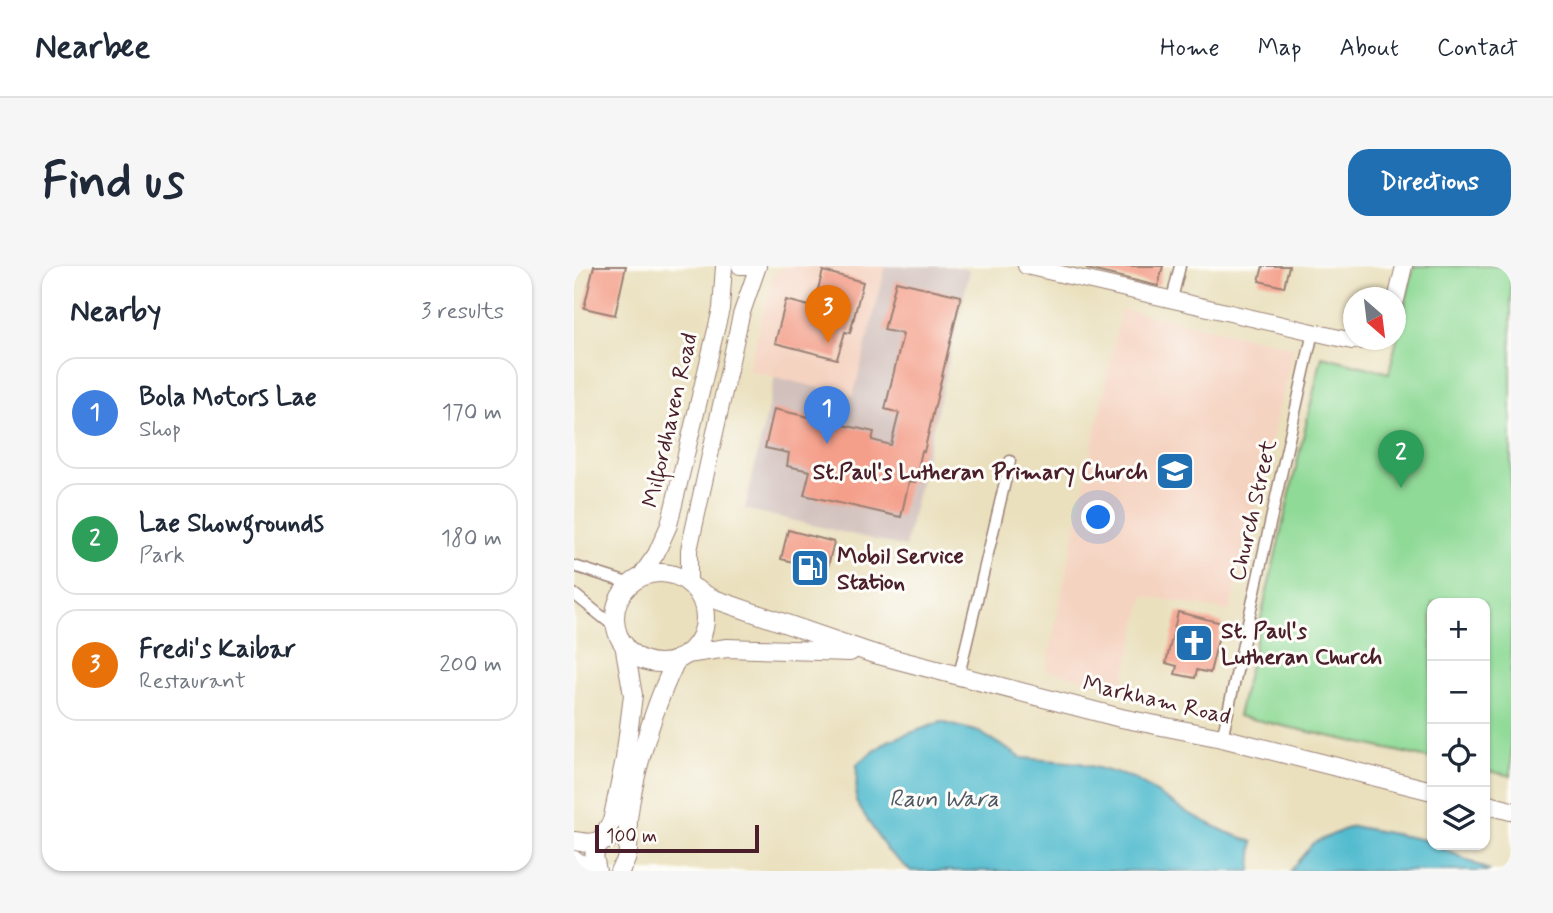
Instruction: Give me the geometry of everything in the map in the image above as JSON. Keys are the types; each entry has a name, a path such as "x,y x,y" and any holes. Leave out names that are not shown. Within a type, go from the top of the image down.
{"main road":[{"name":"Milfordhaven Road","path":"635,581 656,554 669,525 720,309 724,266"},
{"path":"740,266 752,266"},
{"name":"Milfordhaven Road","path":"692,586 689,550 741,315 758,266"},
{"path":"1026,266 1343,339"},
{"path":"1398,287 1404,266"},
{"path":"596,871 594,856 612,821 625,759 633,695 615,617 617,603 624,590 635,581 662,572 676,575 692,586 703,602 705,623 697,643 682,657 668,677 645,746 628,820 625,863"},
{"name":"Markham Road","path":"692,586 711,598 871,653 1121,718 1223,738 1427,790"},
{"path":"620,636 634,655 648,661 663,663 682,657"},
{"name":"Markham Road","path":"682,657 727,648 871,653"},
{"path":"1490,805 1511,810"},
{"path":"574,841 623,843 625,863"},
{"path":"574,860 596,871"}],"street":[{"path":"1172,299 1180,266"},
{"name":"Church Street","path":"1223,738 1313,332"},
{"path":"959,675 1010,461"},
{"path":"574,566 635,581"},
{"path":"574,594 620,636"}],"shaded area":[{"path":"784,266 886,266 853,397 748,370 773,275"},
{"path":"886,266 953,266 970,270 905,547 745,509 775,377 853,396"},
{"name":"St.Paul's Lutheran Primary Church","path":"1121,309 1294,347 1230,611 1144,596 1122,688 1046,670"}],"green space":[{"path":"1414,266 1511,266 1511,776 1490,771 1490,598 1427,598 1427,758 1238,716 1322,356 1389,373 1394,350 1406,350 1406,300"}],"water":[{"name":"Raun Wara","path":"941,722 979,732 1022,758 1080,763 1133,778 1188,813 1253,842 1251,871 911,871 887,850 856,802 857,764 888,741"},
{"path":"1352,826 1425,840 1427,850 1446,850 1490,871 1290,871 1313,843"}],"building":[{"path":"594,266 626,266 615,315 584,308"},
{"path":"1087,266 1163,266 1158,286 1087,269"},
{"path":"1263,266 1289,266 1284,287 1259,281"},
{"path":"823,271 863,282 850,333 845,332 837,359 775,343 786,300 813,307"},
{"path":"896,281 961,296 924,452 922,451 915,482 909,481 901,517 804,495 810,471 787,466 789,453 765,448 774,409 874,432 872,440 891,445 899,413 885,409 903,334 884,330"},
{"path":"788,530 834,542 827,570 781,559"},
{"name":"St. Paul's Lutheran Church","path":"1178,612 1222,623 1210,673 1197,670 1195,678 1175,674 1177,666 1166,663"}],"place":[{"name":"Fredi's Kaibar","path":"828,343"},
{"name":"Bola Motors Lae","path":"827,444"},
{"name":"St.Paul's Lutheran Primary Church","path":"1175,471"},
{"name":"Lae Showgrounds","path":"1401,488"},
{"name":"Mobil Service Station","path":"810,568"},
{"name":"St. Paul's Lutheran Church","path":"1194,643"}]}
